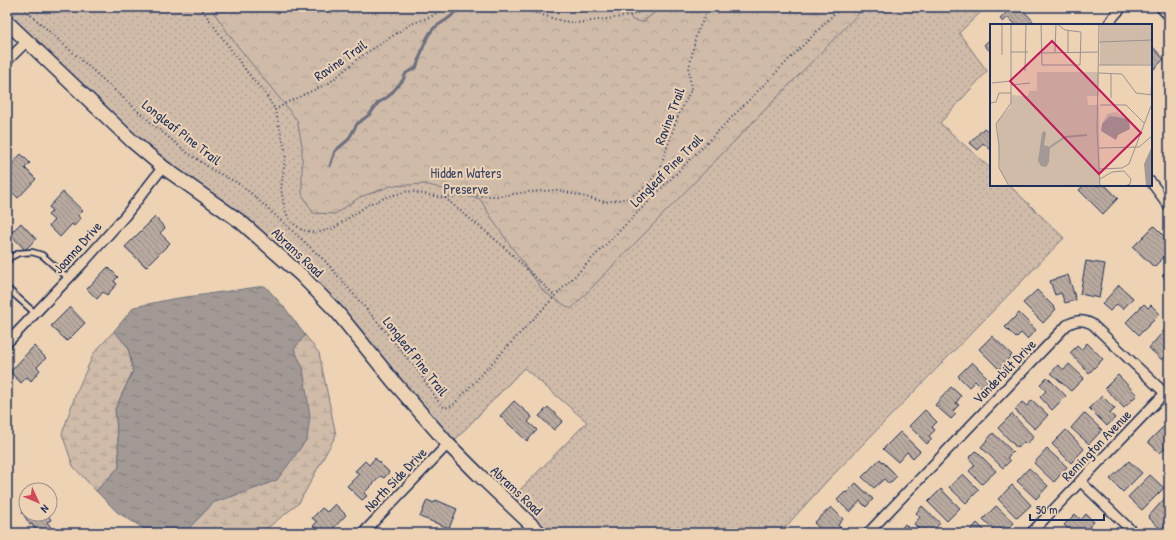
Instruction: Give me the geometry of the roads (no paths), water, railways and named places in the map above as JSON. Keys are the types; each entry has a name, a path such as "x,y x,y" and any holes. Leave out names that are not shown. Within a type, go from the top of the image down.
{"street":[{"path":"1109,24 1122,7"},
{"name":"Abrams Road","path":"7,22 132,141 163,168 241,222 302,275 337,312 393,381 448,444 479,476 540,533"},
{"path":"7,61 27,41"},
{"name":"Joanna Drive","path":"7,343 124,216 163,168"},
{"path":"1152,183 1169,206"},
{"name":"Vanderbilt Drive","path":"868,533 1061,331 1073,322 1080,320 1092,324 1167,395"},
{"name":"Remington Avenue","path":"1031,533 1080,481 1167,395"},
{"name":"North Side Drive","path":"363,533 448,444"},
{"path":"1080,481 1134,533"}],"lane":[{"path":"7,263 9,258 19,253 32,252 42,255 68,278"},
{"path":"7,288 35,313"}],"water":[{"path":"265,286 285,308 305,335 294,349 303,368 310,416 307,439 277,480 214,502 190,527 189,533 151,533 117,512 96,491 119,467 115,409 133,371 128,347 114,331 134,307 172,299"}],"waterway":[{"path":"330,166 335,151 348,140 357,124 370,114 378,103 389,96 403,80 406,73 416,68 425,42 431,32 434,28 454,14 457,7"}],"park label":[{"name":"Hidden Waters Preserve","path":"466,180"}]}
